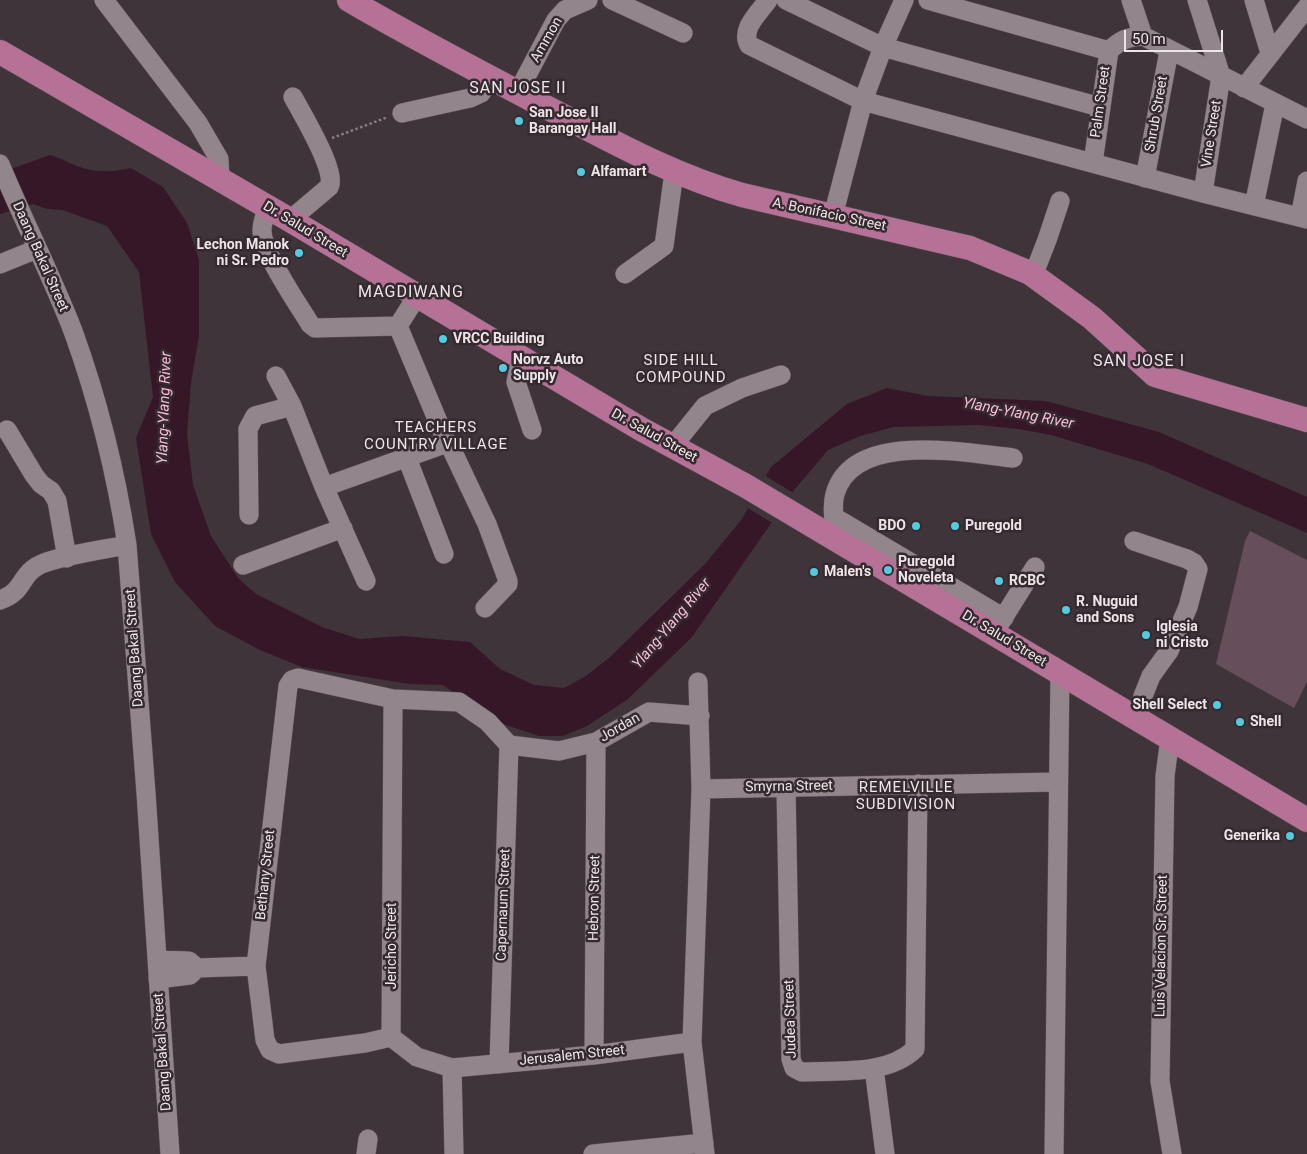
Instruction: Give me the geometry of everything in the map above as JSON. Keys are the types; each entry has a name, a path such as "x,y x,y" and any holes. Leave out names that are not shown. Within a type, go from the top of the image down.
{"main road":[{"name":"A. Bonifacio Street","path":"349,0 518,92 674,172 742,196 970,248 1033,276 1092,318 1155,375 1307,420"},
{"name":"Dr. Salud Street","path":"0,52 290,220 672,447 746,486 808,523 835,528 999,625 1060,672 1307,820"}],"street":[{"path":"104,0 198,123 219,159 220,179"},
{"name":"Ammon","path":"518,92 556,20 565,10 588,0"},
{"path":"612,0 683,33"},
{"path":"768,0 747,29 746,40 749,45 863,101 1146,178 1303,218 1307,181"},
{"path":"786,0 883,47 1100,107"},
{"path":"832,216 863,101 883,47 904,0"},
{"path":"928,0 1109,51"},
{"path":"1132,0 1143,36 1168,51 1276,104 1304,112"},
{"path":"1197,0 1221,76"},
{"path":"1254,0 1270,53"},
{"path":"1244,88 1307,7"},
{"name":"Palm Street","path":"1092,163 1109,51 1118,42 1129,37 1143,36"},
{"name":"Shrub Street","path":"1146,178 1168,51"},
{"name":"Vine Street","path":"1203,193 1221,76"},
{"path":"402,113 472,97 480,93 492,77"},
{"path":"290,220 331,184 330,173 293,96"},
{"path":"1254,206 1276,104"},
{"name":"Daang Bakal Street","path":"0,164 73,331 101,421 122,513 127,545 170,1154"},
{"path":"625,274 664,246 674,172"},
{"path":"1033,276 1060,201"},
{"path":"267,207 262,231 266,247 275,266 310,324 315,328 398,326"},
{"path":"0,264 37,249"},
{"path":"398,326 417,296"},
{"path":"398,326 447,443 487,524 508,581 508,584 485,608"},
{"path":"521,359 516,374 516,382 532,430"},
{"path":"672,447 705,406 742,388 781,375"},
{"path":"276,376 292,406 324,488 366,581"},
{"path":"249,516 248,429 254,416 292,406"},
{"path":"7,430 34,475 41,484 51,491 57,501 67,558"},
{"path":"324,488 447,443"},
{"path":"835,528 835,493 840,482 849,471 874,456 894,451 916,450 1013,458"},
{"path":"407,458 444,554"},
{"path":"243,565 343,528"},
{"path":"1134,541 1187,559 1198,568 1188,607 1169,651 1151,676 1143,696 1138,719"},
{"path":"0,600 9,597 19,589 37,566 127,545"},
{"path":"999,625 1035,567"},
{"path":"1054,1154 1057,782 1060,672"},
{"name":"Bethany Street","path":"391,1037 364,1043 279,1054 270,1050 265,1040 256,966 288,686 292,680 298,678 393,699"},
{"path":"593,1154 704,1148 692,1042 701,789 698,682"},
{"path":"393,699 459,702 488,722 509,745"},
{"name":"Jericho Street","path":"391,1037 393,699"},
{"name":"Jordan","path":"509,745 559,751 596,742 649,712 700,716"},
{"name":"Luis Velacion Sr. Street","path":"1170,738 1165,776 1160,1081 1172,1154"},
{"name":"Hebron Street","path":"594,1055 596,742"},
{"name":"Capernaum Street","path":"498,1064 509,745"},
{"name":"Smyrna Street","path":"701,789 1057,782"},
{"name":"Judea Street","path":"786,788 791,1059 794,1068 802,1072 874,1068 906,1058 915,1049 918,784"},
{"path":"157,970 190,975 197,968 256,966"},
{"path":"391,1037 417,1057 452,1068 454,1154"},
{"name":"Jerusalem Street","path":"452,1068 594,1055 692,1042"},
{"path":"874,1068 885,1154"}],"path":[{"path":"317,143 402,113"}],"shaded area":[{"path":"1250,531 1307,560 1307,682 1294,708 1216,664 1245,541"}],"water":[{"name":"Ylang-Ylang River","path":"50,155 78,166 98,171 131,168 163,187 187,223 199,260 199,335 191,383 187,434 193,485 211,536 238,578 256,594 322,627 359,639 402,636 470,642 500,669 534,685 564,688 586,676 609,658 705,564 742,519 771,467 847,404 887,388 928,396 1046,401 1159,432 1307,497 1307,533 1148,464 1051,435 1019,429 978,425 894,427 860,436 828,450 795,489 692,637 628,699 587,726 563,736 539,736 506,725 466,702 443,685 410,684 302,667 260,650 215,626 175,582 151,534 136,438 153,397 139,272 107,226 63,210 47,209 33,204 0,214 0,173"}],"pier":[{"path":"764,475 795,494 774,524 746,507"}],"place":[{"name":"San Jose II Barangay Hall","path":"519,121"},
{"name":"Alfamart","path":"581,172"},
{"name":"Lechon Manok ni Sr. Pedro","path":"299,253"},
{"name":"VRCC Building","path":"443,339"},
{"name":"Norvz Auto Supply","path":"503,368"},
{"name":"BDO","path":"916,526"},
{"name":"Puregold","path":"955,526"},
{"name":"Puregold Noveleta","path":"888,570"},
{"name":"Malen's","path":"814,572"},
{"name":"RCBC","path":"999,581"},
{"name":"R. Nuguid and Sons","path":"1066,610"},
{"name":"Iglesia ni Cristo","path":"1146,635"},
{"name":"Shell Select","path":"1217,705"},
{"name":"Shell","path":"1240,722"},
{"name":"Generika","path":"1290,836"}],"district":[{"name":"SAN JOSE II","path":"518,89"},
{"name":"MAGDIWANG","path":"411,293"},
{"name":"SAN JOSE I","path":"1139,362"},
{"name":"SIDE HILL COMPOUND","path":"681,370"},
{"name":"TEACHERS COUNTRY VILLAGE","path":"436,436"},
{"name":"REMELVILLE SUBDIVISION","path":"906,796"}]}
